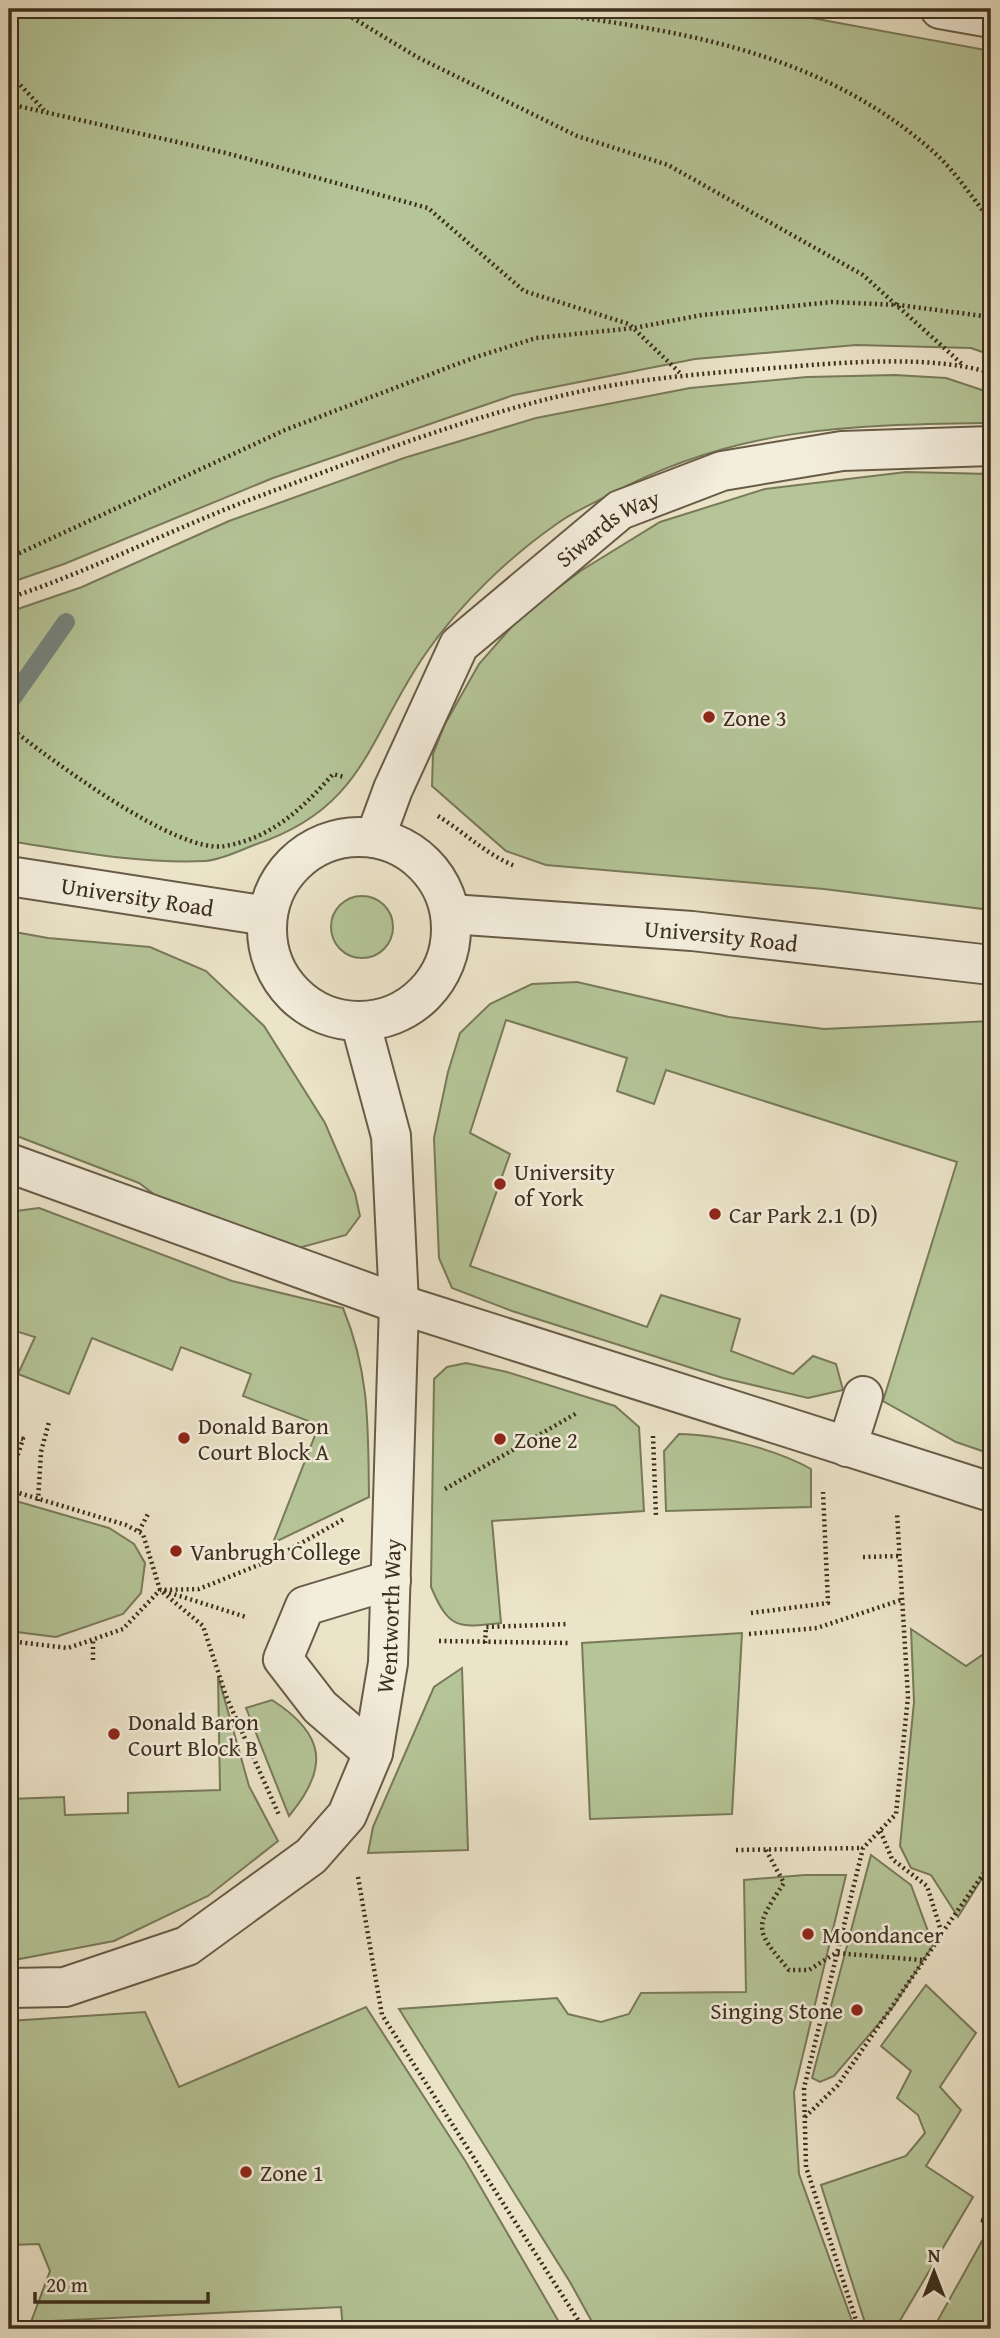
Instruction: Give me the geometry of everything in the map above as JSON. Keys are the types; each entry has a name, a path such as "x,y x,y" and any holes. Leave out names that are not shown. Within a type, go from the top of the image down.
{"street":[{"path":"940,9 991,18"},
{"name":"Siwards Way","path":"375,838 393,789 459,645 620,510 722,471 842,451 991,446"},
{"path":"340,838 375,838 405,848 430,869 442,888 451,914 450,950 439,975 422,997 395,1013 359,1021 328,1016 292,993 274,965 266,934 267,916 277,885 309,851 340,838"},
{"name":"University Road","path":"9,876 267,916"},
{"name":"University Road","path":"451,914 692,931 991,965"},
{"name":"Wentworth Way","path":"9,1987 65,1987 187,1946 311,1856 347,1815 373,1753 388,1663 399,1304 391,1136 359,1021"},
{"path":"9,1163 399,1304 991,1492"},
{"path":"848,1447 863,1396"},
{"path":"373,1753 320,1707 283,1659 305,1606 391,1580"}],"path":[{"path":"338,9 417,57 577,136 668,165 863,275 962,364"},
{"path":"516,9 623,23 768,55 845,88 938,156 991,221"},
{"path":"9,72 46,112"},
{"path":"9,104 226,153 428,208 524,291 629,324 682,375"},
{"path":"9,558 285,430 473,358 536,338 634,328 702,315 832,302 898,305 991,317"},
{"path":"9,598 66,579 247,501 474,421 562,396 682,375 827,364 962,364 991,373"},
{"path":"9,727 73,776 175,837 222,847 268,834 306,805 333,774 393,789 468,835 497,859 520,868"},
{"path":"651,1384 656,1516"},
{"path":"38,1500 41,1452 49,1422"},
{"path":"9,1480 23,1439 16,1437"},
{"path":"859,2329 806,2167 804,2088 863,1848 896,1814 908,1696 893,1462"},
{"path":"9,1490 139,1531 154,1565 160,1590 203,1626 226,1696 279,1817 311,1856"},
{"path":"751,1613 828,1603 824,1502"},
{"path":"139,1531 148,1514"},
{"path":"863,1557 898,1556"},
{"path":"160,1590 294,1632"},
{"path":"9,1641 68,1648 123,1629 160,1590"},
{"path":"749,1634 817,1628 901,1600"},
{"path":"485,1643 486,1627 568,1625"},
{"path":"93,1639 93,1660"},
{"path":"389,1640 569,1643"},
{"path":"880,1830 892,1859 927,1886 942,1934"},
{"path":"736,1850 863,1848"},
{"path":"766,1850 784,1883 762,1916 762,1939 789,1970 810,1970 836,1953 923,1960"},
{"path":"805,2117 838,2085 991,1863"},
{"path":"356,1865 382,2015 584,2329"},
{"path":"981,2220 991,2222"}],"green space":[{"path":"9,9 763,9 991,51 991,355 971,348 856,345 695,359 514,395 273,478 64,564 9,583"},
{"path":"895,375 946,378 991,393 991,423 842,428 749,442 656,472 570,515 504,566 454,617 426,653 376,740 342,790 320,811 291,830 230,855 205,861 131,859 9,841 9,612 82,587 229,521 404,458 536,418 690,388 807,377"},
{"name":"Zone 3","path":"906,472 991,474 991,910 824,889 546,865 506,851 432,786 433,754 445,724 479,664 523,614 582,570 660,522 765,489"},
{"path":"362,896 374,898 384,905 391,915 391,939 384,949 374,956 362,958 350,956 340,949 333,939 331,927 333,915 340,905 350,898"},
{"path":"9,931 48,938 150,947 206,971 264,1026 325,1123 355,1193 360,1216 346,1235 295,1249 176,1211 139,1183 9,1133"},
{"path":"577,982 729,1017 824,1029 991,1021 991,1454 956,1442 883,1401 957,1162 666,1070 654,1104 617,1091 627,1058 506,1020 470,1133 510,1154 470,1266 647,1327 661,1295 740,1319 731,1351 793,1374 813,1356 836,1364 843,1390 808,1398 723,1378 512,1311 452,1288 439,1258 434,1138 448,1072 460,1033 490,1004 532,984"},
{"path":"39,1208 232,1281 343,1308 363,1378 369,1497 273,1543 319,1425 243,1396 251,1374 181,1347 172,1370 92,1338 69,1394 18,1374 35,1337 9,1329 9,1212"},
{"path":"466,1363 507,1372 615,1406 639,1427 644,1511 492,1521 501,1623 456,1623 443,1611 431,1587 434,1379 447,1367"},
{"path":"679,1434 747,1444 811,1469 811,1507 666,1511 664,1451"},
{"path":"9,1499 109,1528 134,1544 145,1563 141,1593 123,1614 56,1637 9,1631"},
{"path":"911,1629 966,1666 991,1649 991,1864 958,1917 931,1875 911,1868 900,1846 914,1702"},
{"path":"742,1633 732,1814 590,1819 582,1643"},
{"path":"462,1668 468,1850 368,1853 373,1827 434,1687"},
{"path":"218,1676 249,1786 278,1841 208,1896 114,1941 9,1961 9,1799 64,1797 65,1815 128,1813 128,1793 220,1790"},
{"path":"272,1700 303,1726 316,1752 316,1767 311,1782 289,1816 246,1708"},
{"path":"871,1855 911,1885 933,1945 893,2007 834,2076 820,2082 812,2078"},
{"path":"846,1875 794,2092 799,2174 855,2329 596,2329 570,2282 399,2009 557,1998 568,2014 601,2022 629,2014 641,1993 746,1992 744,1880"},
{"path":"926,1985 976,2033 940,2087 961,2110 926,2166 973,2197 895,2329 867,2329 821,2185 906,2156 925,2133 918,2115 897,2098 911,2071 881,2046"},
{"name":"Zone 1","path":"366,2007 466,2162 563,2329 343,2329 341,2307 31,2322 50,2271 39,2244 9,2245 9,2021 145,2012 179,2087"},
{"path":"991,2227 991,2329 933,2329 987,2232"}],"waterway":[{"path":"9,703 66,622"}],"place":[{"name":"Zone 3","path":"709,717"},
{"name":"University of York","path":"500,1184"},
{"name":"Car Park 2.1 (D)","path":"715,1214"},
{"name":"Donald Baron Court Block A","path":"184,1438"},
{"name":"Zone 2","path":"500,1439"},
{"name":"Vanbrugh College","path":"176,1551"},
{"name":"Donald Baron Court Block B","path":"114,1734"},
{"name":"Moondancer","path":"808,1934"},
{"name":"Singing Stone","path":"857,2010"},
{"name":"Zone 1","path":"246,2172"}]}
